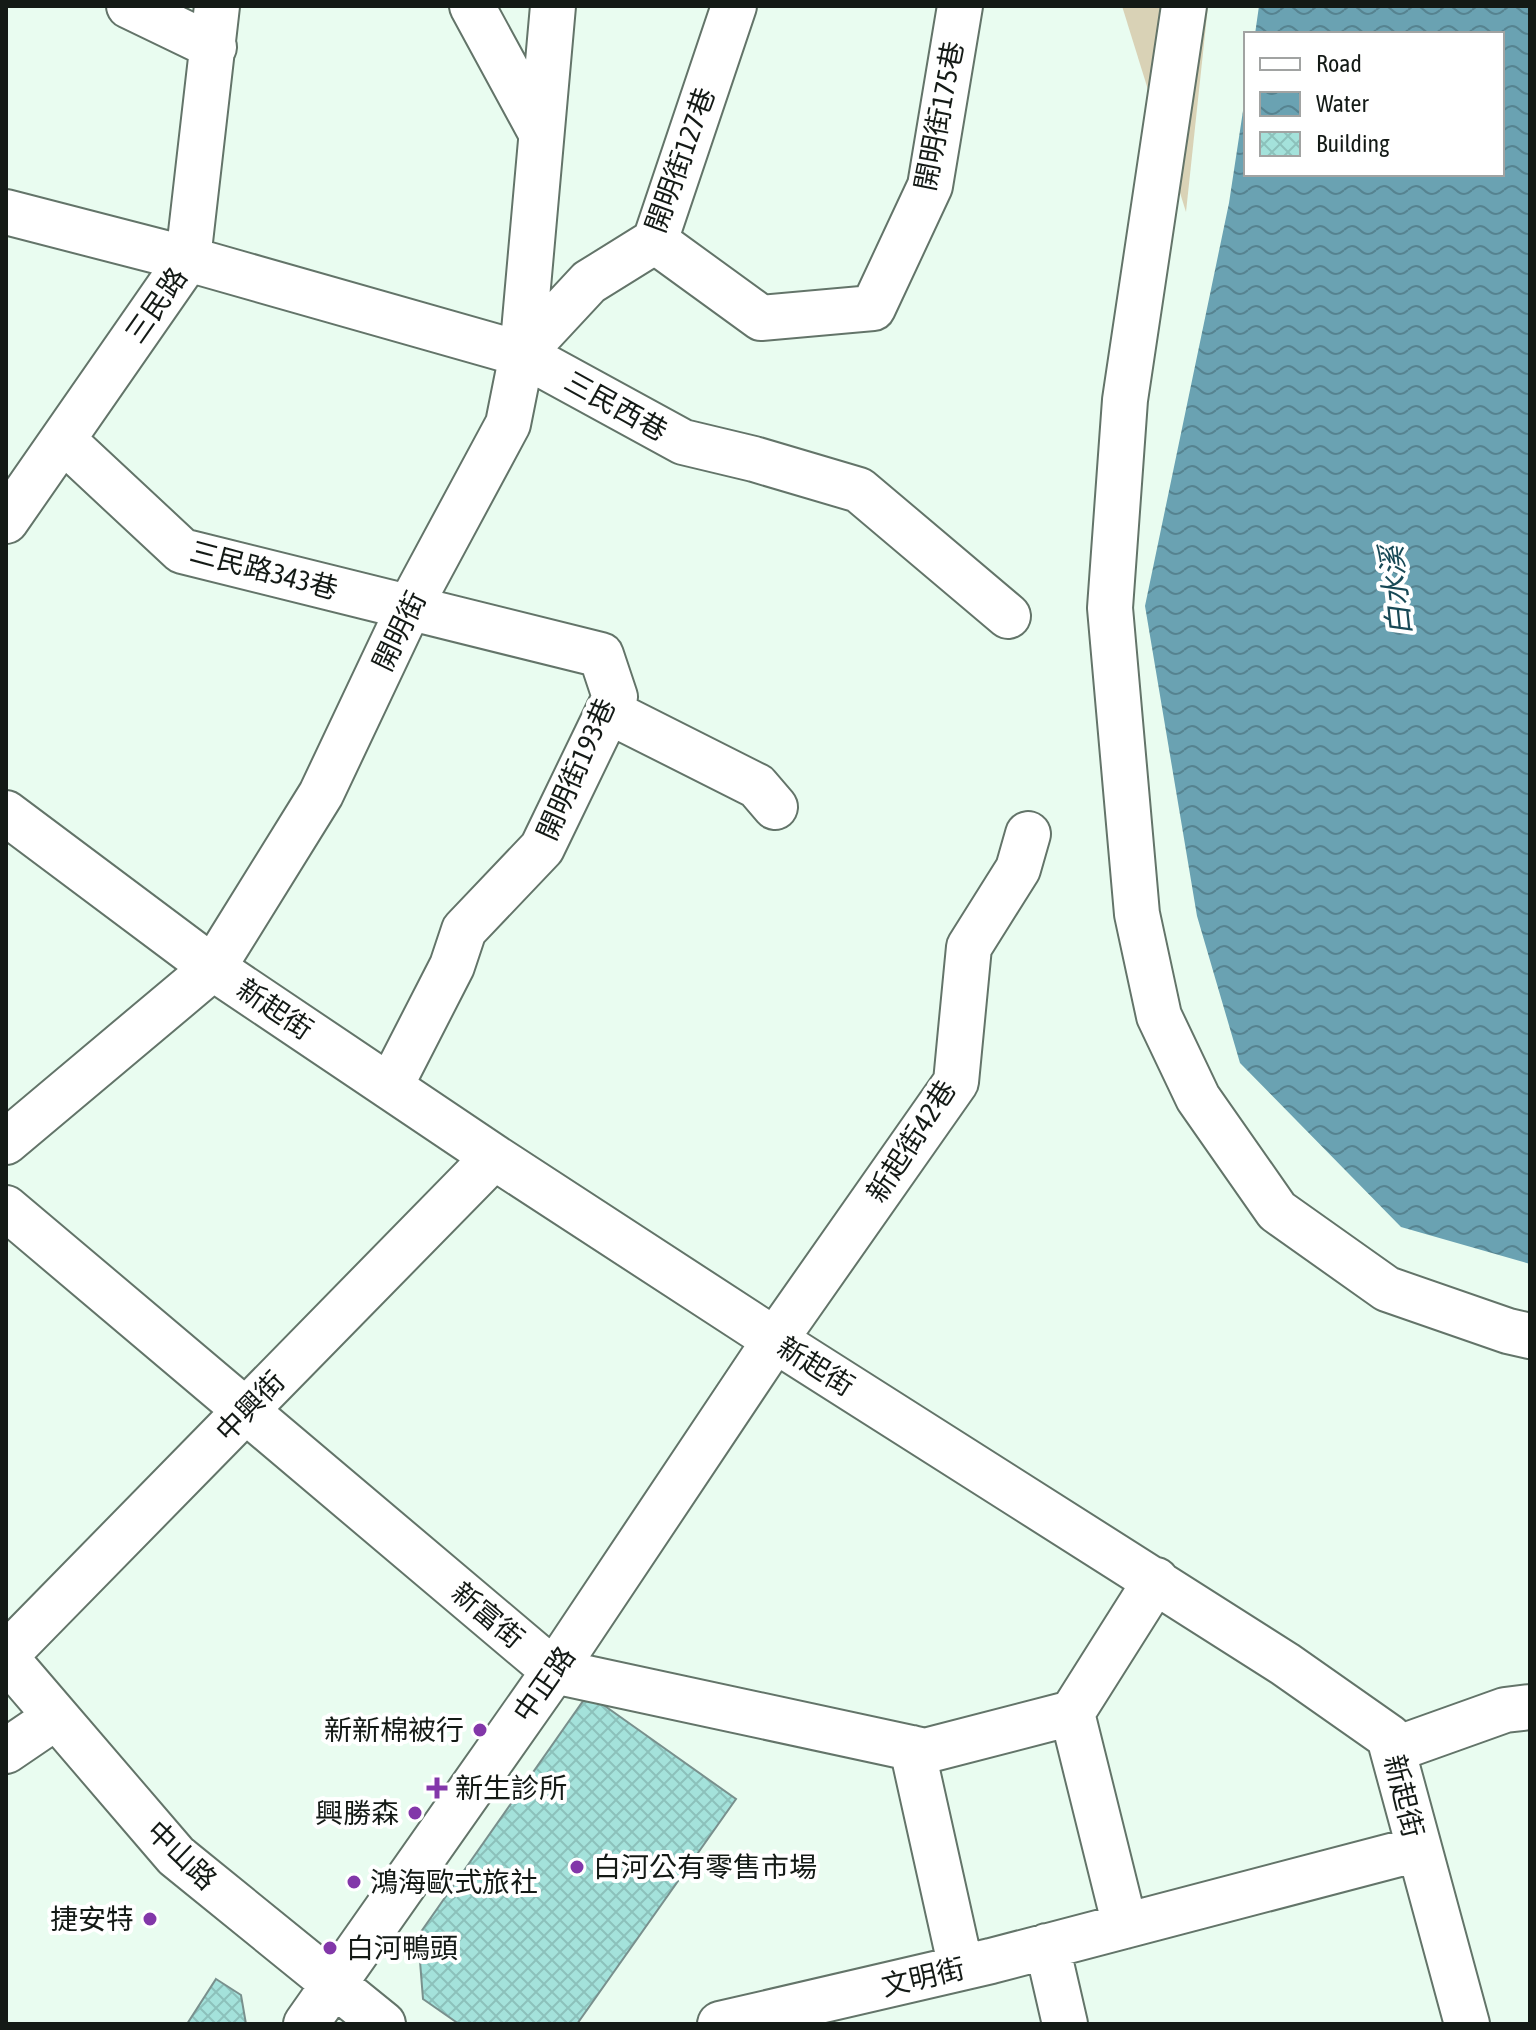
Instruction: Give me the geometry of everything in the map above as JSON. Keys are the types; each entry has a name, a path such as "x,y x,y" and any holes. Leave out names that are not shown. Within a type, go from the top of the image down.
{"street":[{"path":"129,6 216,26"},
{"path":"472,6 541,133"},
{"name":"開明街","path":"6,1142 213,968 321,794 409,608 508,424 522,354 553,6"},
{"name":"開明街127巷","path":"522,354 589,282 655,241 734,6"},
{"name":"開明街175巷","path":"655,241 761,318 873,308 930,186 960,6"},
{"path":"1184,6 1125,400 1110,608 1137,914 1159,1016 1198,1098 1277,1211 1387,1289 1530,1336"},
{"name":"三民路","path":"6,521 188,259 216,26"},
{"name":"三民西巷","path":"6,212 188,259 522,354 683,442 859,490 1008,616"},
{"name":"三民路343巷","path":"63,440 182,551 409,608"},
{"name":"開明街193巷","path":"391,1085 452,966 464,930 542,848 615,697 601,655 409,608"},
{"path":"608,711 757,786 775,807"},
{"name":"新起街","path":"6,813 213,968 494,1157 775,1340 1156,1580 1285,1664 1389,1737 1467,2024"},
{"name":"新起街42巷","path":"775,1340 956,1082 969,947 1018,869 1028,834"},
{"name":"中興街","path":"6,1656 494,1157"},
{"name":"新富街","path":"6,1208 554,1671 925,1751 1072,1713"},
{"name":"中正路","path":"306,2024 554,1671 775,1340"},
{"path":"1125,1926 1072,1713 1156,1580"},
{"name":"中山路","path":"6,1656 176,1856 383,2024"},
{"path":"1393,1750 1505,1710 1530,1707"},
{"path":"6,1751 56,1717"},
{"path":"912,1748 961,1968"},
{"name":"文明街","path":"720,2024 961,1968 1418,1849"},
{"path":"1047,1946 1065,2024"}],"shaded area":[{"path":"1122,6 1208,6 1186,212"}],"water":[{"name":"白水溪","path":"1259,6 1530,6 1530,1264 1401,1227 1240,1063 1197,916 1145,606 1229,203 1244,104 1244,176 1504,176 1504,32 1255,32"}],"building":[{"name":"白河公有零售市場","path":"588,1694 736,1799 577,2024 459,2024 423,1999 418,1936"},
{"path":"216,1979 241,1995 246,2024 187,2024"}],"place":[{"name":"新新棉被行","path":"480,1730"},
{"name":"新生診所","path":"437,1788"},
{"name":"興勝森","path":"415,1813"},
{"name":"白河公有零售市場","path":"577,1867"},
{"name":"鴻海歐式旅社","path":"354,1882"},
{"name":"捷安特","path":"150,1919"},
{"name":"白河鴨頭","path":"330,1948"}]}
